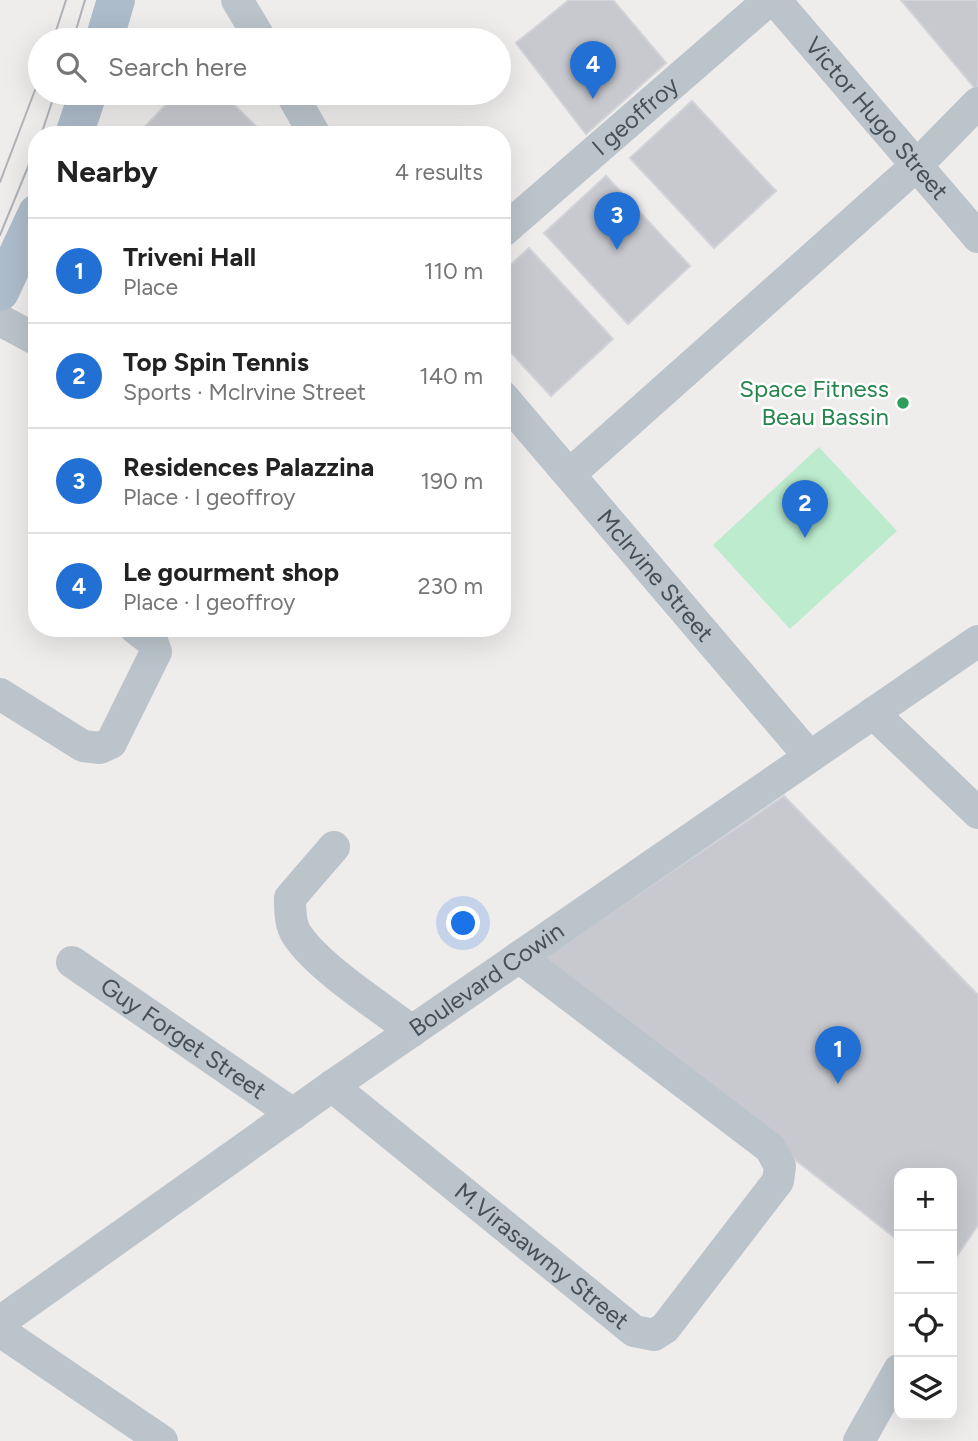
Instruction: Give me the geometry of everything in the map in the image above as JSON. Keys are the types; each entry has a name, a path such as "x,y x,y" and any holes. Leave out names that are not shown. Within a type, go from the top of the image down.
{"main road":[{"path":"108,28 116,0"},
{"path":"77,126 84,105"},
{"path":"0,292 28,233"}],"street":[{"path":"237,0 254,28"},
{"name":"Victor Hugo Street","path":"772,0 978,237"},
{"name":"l geoffroy","path":"511,224 772,0"},
{"path":"570,474 917,166 978,103"},
{"path":"298,105 310,126"},
{"path":"0,320 28,335"},
{"name":"Mclrvine Street","path":"511,406 808,756"},
{"path":"0,694 83,746 100,748 111,743 156,652 152,641 147,637"},
{"name":"Boulevard Cowin","path":"0,1322 332,1086 978,641"},
{"path":"873,713 978,813"},
{"path":"334,847 290,898 296,934 317,958 412,1031"},
{"name":"M.Virasawmy Street","path":"332,1086 634,1331 654,1335 665,1328 778,1181 780,1166 770,1148 519,957"},
{"name":"Guy Forget Street","path":"72,962 293,1114"},
{"path":"0,1331 162,1441"},
{"path":"859,1441 894,1379"}],"green space":[{"path":"819,447 897,531 790,629 713,545"}],"building":[{"path":"569,0 613,0 666,63 586,134 516,43"},
{"path":"901,0 978,0 978,92"},
{"path":"692,101 776,191 714,248 630,158"},
{"path":"166,105 234,105 256,126 146,126"},
{"path":"606,176 690,266 628,324 544,233"},
{"path":"529,248 613,339 551,396 511,353 511,265"},
{"path":"784,796 978,995 978,1225 957,1256 957,1168 894,1168 894,1237 540,960"}],"tram line":[{"path":"57,28 66,0"},
{"path":"77,28 85,0"},
{"path":"0,182 29,105"},
{"path":"44,126 51,105"},
{"path":"0,235 28,167"}],"place":[{"name":"Le gourment shop","path":"593,99"},
{"name":"Residences Palazzina","path":"617,250"},
{"name":"Space Fitness Beau Bassin","path":"903,403"},
{"name":"Top Spin Tennis","path":"805,538"},
{"name":"Triveni Hall","path":"838,1084"}]}
